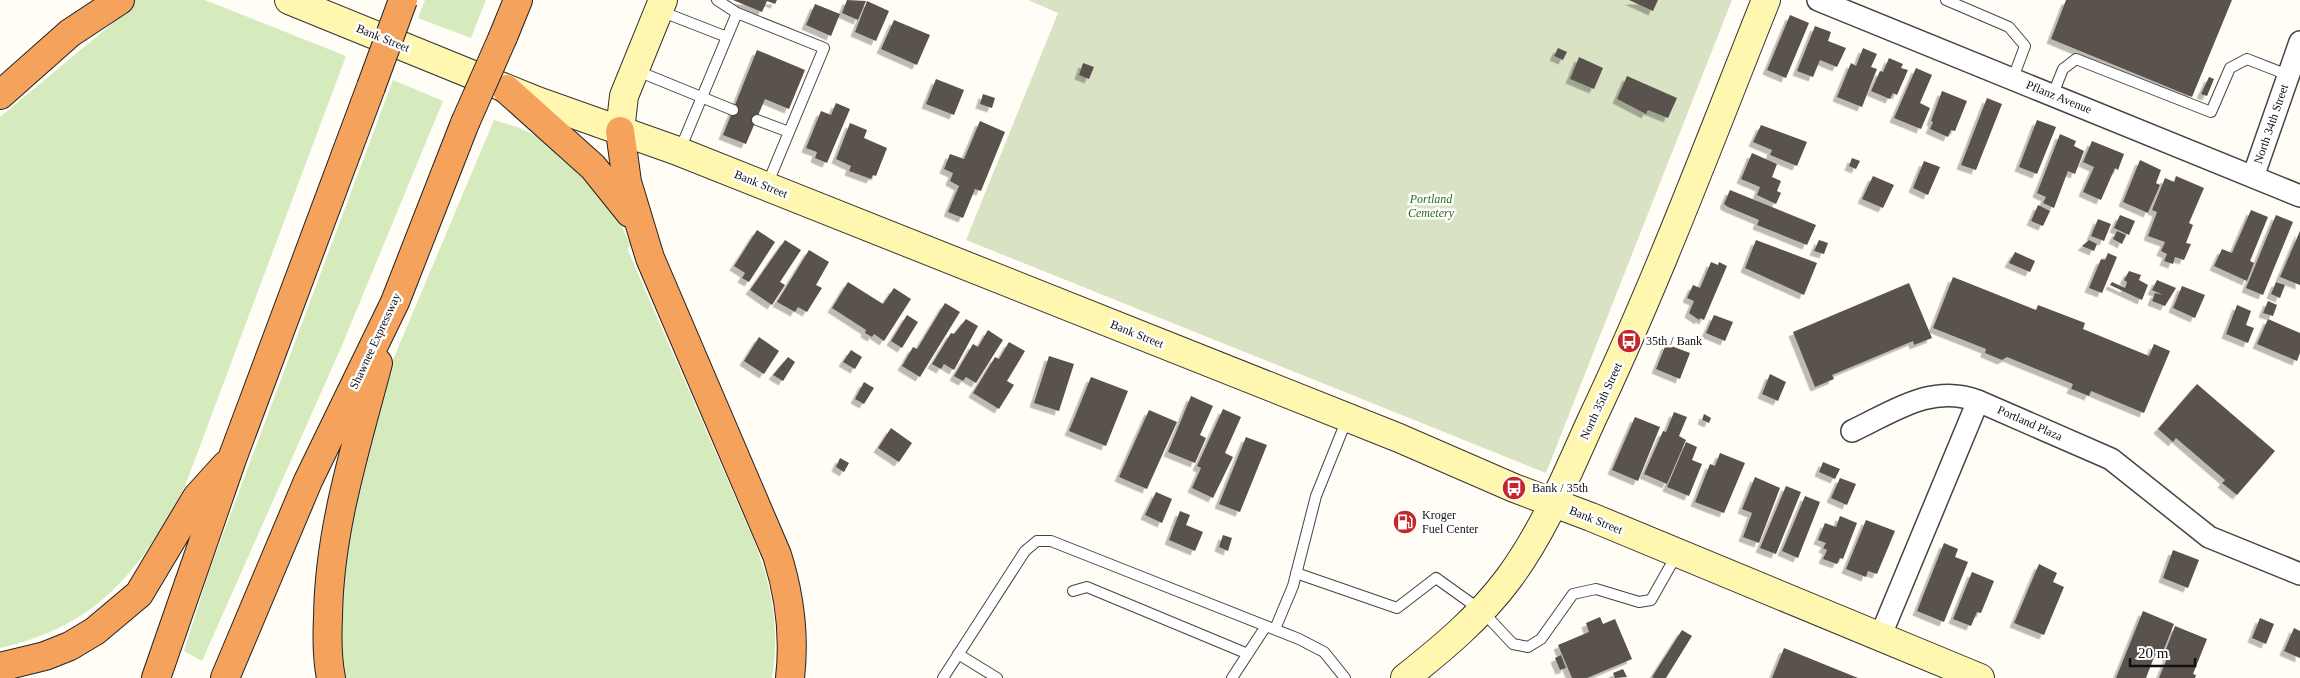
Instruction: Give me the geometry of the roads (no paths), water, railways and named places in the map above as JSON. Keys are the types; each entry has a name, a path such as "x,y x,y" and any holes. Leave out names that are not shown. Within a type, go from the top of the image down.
{"highway":[{"path":"70,33 93,0"},
{"path":"0,95 70,33 120,0"},
{"path":"156,678 232,459 403,0"},
{"name":"Shawnee Expressway","path":"225,678 308,481 395,302 465,123 518,0"},
{"path":"506,89 593,167 641,229"},
{"path":"620,130 627,182 654,267 777,555 790,601 793,628 790,678"},
{"path":"331,678 327,642 328,578 339,511 395,302"},
{"path":"0,667 45,656 70,646 95,631 140,594 197,497 232,459"}],"street":[{"name":"Bank Street","path":"289,0 506,89 767,186 1348,418 1880,637 1949,672 1980,678"},
{"name":"North 35th Street","path":"1405,678 1436,654 1482,610 1525,554 1554,504 1629,341 1766,0"},
{"name":"Pflanz Avenue","path":"1818,0 2300,196"},
{"path":"620,130 624,96 661,5"},
{"name":"North 34th Street","path":"2254,177 2300,42"},
{"name":"Portland Plaza","path":"1852,431 1924,398 1948,394 1978,401 2111,459 2209,537 2300,574"},
{"path":"1880,637 1978,401"}],"lane":[{"path":"717,0 737,13 824,48 767,186"},
{"path":"1946,0 2009,27 2025,46 2013,78"},
{"path":"661,5 727,37"},
{"path":"679,152 737,13"},
{"path":"2053,94 2063,69 2076,59 2211,112 2230,68 2247,60 2288,75"},
{"path":"635,70 733,110"},
{"path":"757,120 789,132"},
{"path":"1232,678 1248,654 1270,628 1296,573 1316,496 1348,418"},
{"path":"943,678 1025,551 1037,541 1052,541 1270,628 1324,652 1345,678"},
{"path":"1296,573 1397,608 1436,578 1482,610 1513,644 1528,647 1541,639 1573,594 1596,588 1639,602 1652,600 1677,553"},
{"path":"1073,592 1087,587 1248,654"},
{"path":"958,654 997,678"}],"place":[{"name":"35th / Bank","path":"1629,341"},
{"name":"Bank / 35th","path":"1514,488"},
{"name":"Kroger Fuel Center","path":"1405,522"}],"park label":[{"name":"Portland Cemetery","path":"1431,206"}]}
